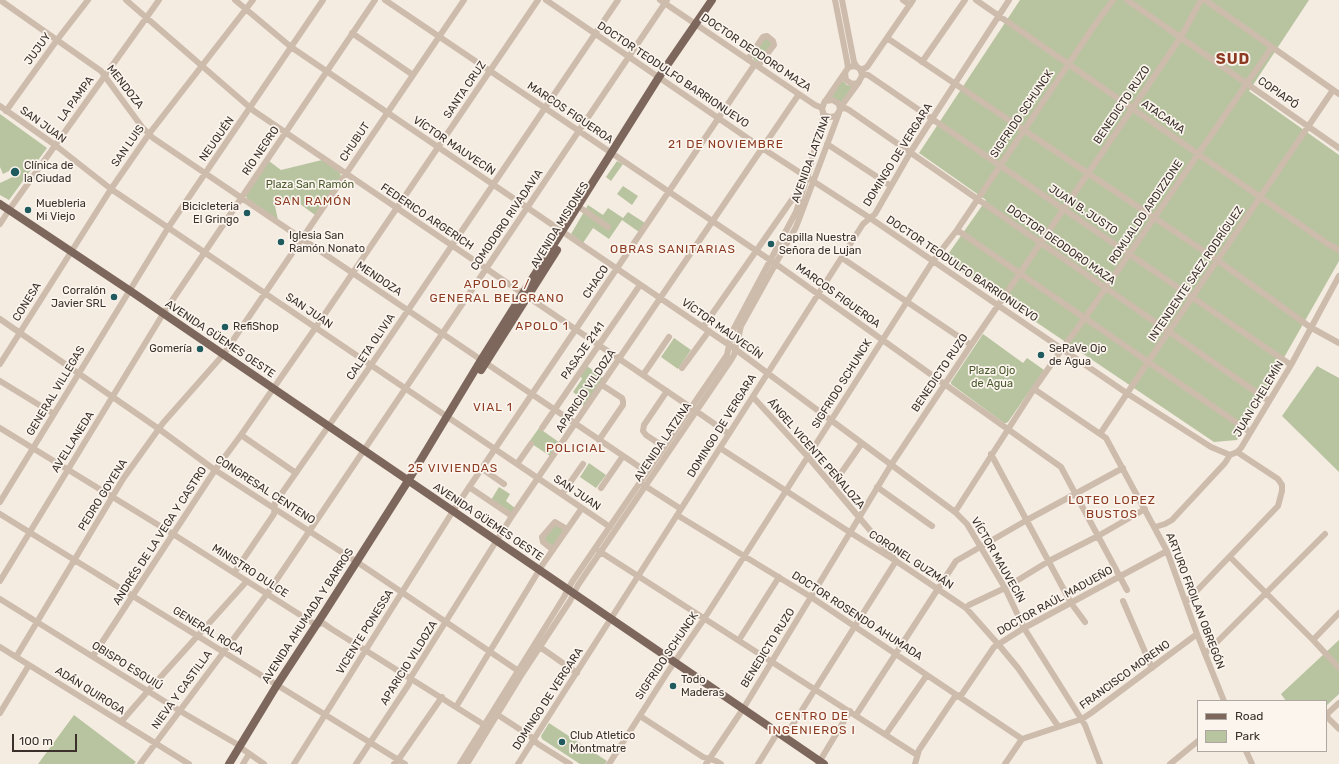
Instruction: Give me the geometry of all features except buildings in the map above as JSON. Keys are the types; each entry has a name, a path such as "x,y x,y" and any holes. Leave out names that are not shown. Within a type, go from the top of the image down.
{"main road":[{"name":"AVENIDA MISIONES","path":"409,482 661,78 712,0"},
{"name":"AVENIDA MISIONES","path":"697,25 717,0"},
{"name":"AVENIDA MISIONES","path":"564,233 582,209 614,154"},
{"name":"AVENIDA GÜEMES OESTE","path":"0,204 129,290 328,427 743,708 820,763"},
{"name":"AVENIDA AHUMADA Y BARROS","path":"235,764 279,686 320,624 409,482"},
{"name":"AVENIDA AHUMADA Y BARROS","path":"229,764 244,750"}],"street":[{"name":"JUJUY","path":"6,110 88,0"},
{"name":"FEDERICO ARGERICH","path":"126,0 250,108 729,434"},
{"name":"LA PAMPA","path":"0,224 54,145 159,0"},
{"name":"VÍCTOR MAUVECÍN","path":"235,0 291,47 735,349 955,512 967,524 1004,588 1024,628 1082,719 1100,764"},
{"name":"SAN LUIS","path":"71,251 149,134 253,0"},
{"name":"NEUQUÉN","path":"129,290 168,228 323,0"},
{"name":"RÍO NEGRO","path":"163,314 374,0"},
{"name":"MARCOS FIGUEROA","path":"385,0 773,262 1061,467 1127,590"},
{"name":"CHUBUT","path":"223,355 266,294 464,0"},
{"name":"SANTA CRUZ","path":"273,389 538,0"},
{"name":"DOCTOR TEODULFO BARRIONUEVO","path":"546,0 719,117 762,148 870,218 1128,394 1211,447 1230,455"},
{"name":"CALETA OLIVIA","path":"234,573 274,514 275,503 371,365 618,0"},
{"path":"835,0 848,62 845,79 849,83 855,84 862,76 860,70 854,62 842,0"},
{"path":"846,71 852,66 860,70 867,67 911,2 903,0"},
{"path":"922,62 964,0"},
{"name":"ATACAMA","path":"976,0 1328,244 1339,250"},
{"name":"DOMINGO DE VERGARA","path":"518,764 863,224 875,214 910,153 1009,0"},
{"name":"SIGFRIDO SCHUNCK","path":"609,764 704,619 933,261 957,230 1068,64 1114,0"},
{"name":"COPIAPÓ","path":"1127,0 1339,148"},
{"name":"BENEDICTO RUZO","path":"708,761 812,597 891,465 944,384 1181,37 1201,0"},
{"path":"1205,0 1339,94"},
{"name":"MENDOZA","path":"1,1 101,71 149,134 647,472"},
{"name":"DOCTOR DEODORO MAZA","path":"664,1 822,110"},
{"name":"COMODORO RIVADAVIA","path":"363,450 629,57 664,1"},
{"path":"352,34 413,75"},
{"name":"CHACO","path":"453,511 719,117 757,65 774,45 773,41 767,36 763,37 748,59"},
{"path":"887,38 1217,260 1310,327 1339,343"},
{"name":"ROMUALDO ARDIZZONE","path":"955,512 1034,389 1106,288 1246,82 1272,47"},
{"name":"JUAN B. JUSTO","path":"860,70 1291,365"},
{"name":"AVENIDA LATZINA","path":"825,101 846,71"},
{"name":"AVENIDA LATZINA","path":"598,550 610,527 642,484 647,472 664,447 731,360 741,326 796,212 827,144 840,110 859,81"},
{"name":"INTENDENTE SAEZ RODRÍGUEZ","path":"1100,434 1333,90"},
{"name":"APARICIO VILDOZA","path":"356,764 409,684 411,677 512,516 799,94"},
{"path":"830,99 839,104 840,110 836,116 831,117 827,116 822,110 825,101 830,99"},
{"name":"SAN JUAN","path":"0,106 111,189 610,527"},
{"name":"DOCTOR DEODORO MAZA","path":"840,110 845,108 849,110 1269,401"},
{"name":"AVENIDA LATZINA","path":"810,179 823,118 822,110"},
{"path":"827,144 891,186"},
{"path":"682,368 756,251 799,188 810,179"},
{"path":"582,209 608,227"},
{"path":"957,230 1250,432"},
{"name":"CONESA","path":"0,364 71,251"},
{"path":"842,258 971,345"},
{"name":"AVENIDA LATZINA","path":"467,764 490,728 520,673 571,591 694,409 726,355 732,332 773,262"},
{"name":"JUAN CHELEMÍN","path":"1155,527 1172,520 1225,463 1230,455 1237,452 1291,365 1310,327 1339,276"},
{"name":"PASAJE 2141","path":"542,428 640,285"},
{"name":"GENERAL VILLEGAS","path":"0,502 129,290"},
{"name":"AVELLANEDA","path":"0,581 163,314"},
{"name":"CONGRESAL CENTENO","path":"0,319 113,396 215,470 402,592 520,673"},
{"path":"643,375 669,337"},
{"name":"PEDRO GOYENA","path":"16,657 113,496 159,429 223,355"},
{"path":"0,381 54,414"},
{"path":"599,440 624,401 622,398 602,385"},
{"name":"ANDRÉS DE LA VEGA Y CASTRO","path":"93,656 215,470 242,435 273,389"},
{"name":"ARTURO FROILAN OBREGÓN","path":"1034,389 1106,438 1167,551 1197,634 1224,700"},
{"path":"664,447 646,435 643,431 644,425 668,392"},
{"name":"ÁNGEL VICENTE PEÑALOZA","path":"753,397 808,457 896,560"},
{"name":"MINISTRO DULCE","path":"0,428 113,496 267,594 411,677 490,728"},
{"path":"242,435 296,473"},
{"path":"832,486 862,443"},
{"path":"517,464 531,444"},
{"name":"CORONEL GUZMÁN","path":"720,448 851,533 896,560 966,608 1018,668 1058,726"},
{"name":"NIEVA Y CASTILLA","path":"140,764 267,594 310,532 363,450"},
{"path":"1186,602 1278,506 1282,485 1278,479 1237,452"},
{"path":"991,454 1071,603 1085,622"},
{"path":"601,488 623,456"},
{"path":"562,494 583,464"},
{"path":"482,468 504,484"},
{"path":"856,715 956,561 1027,520 1123,468"},
{"name":"DOCTOR ROSENDO AHUMADA","path":"642,484 679,512 744,556 812,597 1022,739"},
{"path":"469,487 512,516"},
{"path":"877,487 932,526"},
{"path":"456,707 540,570 582,508"},
{"path":"966,608 1145,509"},
{"name":"VICENTE PONESSA","path":"294,764 453,511"},
{"name":"GENERAL ROCA","path":"0,514 370,742 396,762 405,764"},
{"path":"553,550 543,542 542,537 555,522 567,529"},
{"path":"1205,654 1325,534"},
{"path":"598,550 886,734 917,761"},
{"name":"DOCTOR RAÚL MADUEÑO","path":"917,761 919,750 954,698 962,694 991,650 998,644 1024,628 1167,551"},
{"path":"1230,557 1339,668"},
{"path":"758,764 781,735 814,688 896,560"},
{"path":"739,640 778,577"},
{"path":"121,722 247,580"},
{"name":"AVENIDA LATZINA","path":"460,764 484,724 540,647 571,591"},
{"name":"OBISPO ESQUIÚ","path":"0,599 244,750 264,764"},
{"path":"1123,601 1152,668"},
{"path":"1313,640 1339,613"},
{"name":"FRANCISCO MORENO","path":"1022,739 1082,719 1197,634"},
{"name":"ADÁN QUIROGA","path":"0,647 190,764"},
{"path":"540,647 577,673"},
{"path":"0,713 29,665"},
{"path":"886,734 927,675"},
{"path":"396,762 442,697"},
{"path":"1339,704 1328,714 1328,718 1339,729"},
{"path":"820,763 850,711"},
{"path":"498,714 534,739 538,744 570,764"},
{"path":"640,716 703,756 708,761 721,764"},
{"path":"1005,764 1022,739"},
{"path":"1170,764 1197,742"},
{"path":"243,764 244,750"},
{"path":"1246,752 1252,764"}],"green space":[{"path":"1020,0 1309,0 1249,91 1339,155 1339,261 1237,440 1214,442 944,260 986,200 919,153"},
{"path":"764,39 771,42 772,45 760,61 757,62 753,59 753,56"},
{"path":"842,80 847,85 853,86 841,105 830,98"},
{"name":"Clínica de la Ciudad","path":"0,114 47,148 9,200 0,195 0,183 17,175 13,169 3,174 0,167"},
{"name":"Plaza San Ramón","path":"322,160 340,172 341,177 315,215 296,201 275,206 278,220 246,197 247,193 269,161 281,170"},
{"path":"617,161 623,164 611,181 606,177"},
{"path":"623,186 638,196 632,205 617,194"},
{"path":"588,205 603,215 608,208 623,218 628,212 645,223 639,232 622,220 609,239 593,228 583,243 571,234"},
{"name":"Plaza Ojo de Agua","path":"983,334 1023,363 1027,358 1044,370 1006,423 951,384"},
{"path":"674,338 691,350 678,369 661,357"},
{"path":"587,366 603,378 584,406 576,401 579,397 573,392 582,379 580,375"},
{"path":"1317,366 1339,378 1339,472 1282,416"},
{"path":"539,428 560,443 550,456 529,442"},
{"path":"589,463 606,475 596,488 580,477"},
{"path":"499,487 510,494 506,501 515,508 511,513 491,500"},
{"path":"554,524 564,530 553,546 544,541 544,538"},
{"path":"1339,640 1339,694 1327,705 1327,700 1285,700 1281,694"},
{"path":"74,715 136,762 134,764 38,764"},
{"name":"Club Atletico Montmatre","path":"549,723 607,761 605,764 580,764 542,739 541,736"}],"place":[{"name":"Clínica de la Ciudad","path":"15,172"},
{"name":"Muebleria Mi Viejo","path":"28,210"},
{"name":"Bicicleteria El Gringo","path":"247,213"},
{"name":"Iglesia San Ramón Nonato","path":"281,242"},
{"name":"Capilla Nuestra Señora de Lujan","path":"771,244"},
{"name":"Corralón Javier SRL","path":"114,297"},
{"name":"RefiShop","path":"225,327"},
{"name":"Gomería","path":"200,349"},
{"name":"SePaVe Ojo de Agua","path":"1041,355"},
{"name":"Todo Maderas","path":"673,686"},
{"name":"Club Atletico Montmatre","path":"562,742"}],"district":[{"name":"SUD","path":"1233,60"},
{"name":"21 DE NOVIEMBRE","path":"726,145"},
{"name":"SAN RAMÓN","path":"313,202"},
{"name":"OBRAS SANITARIAS","path":"673,250"},
{"name":"APOLO 2 / GENERAL BELGRANO","path":"497,292"},
{"name":"APOLO 1","path":"542,327"},
{"name":"VIAL 1","path":"493,408"},
{"name":"POLICIAL","path":"576,449"},
{"name":"25 VIVIENDAS","path":"453,469"},
{"name":"LOTEO LOPEZ BUSTOS","path":"1112,508"},
{"name":"CENTRO DE INGENIEROS I","path":"812,724"}]}
